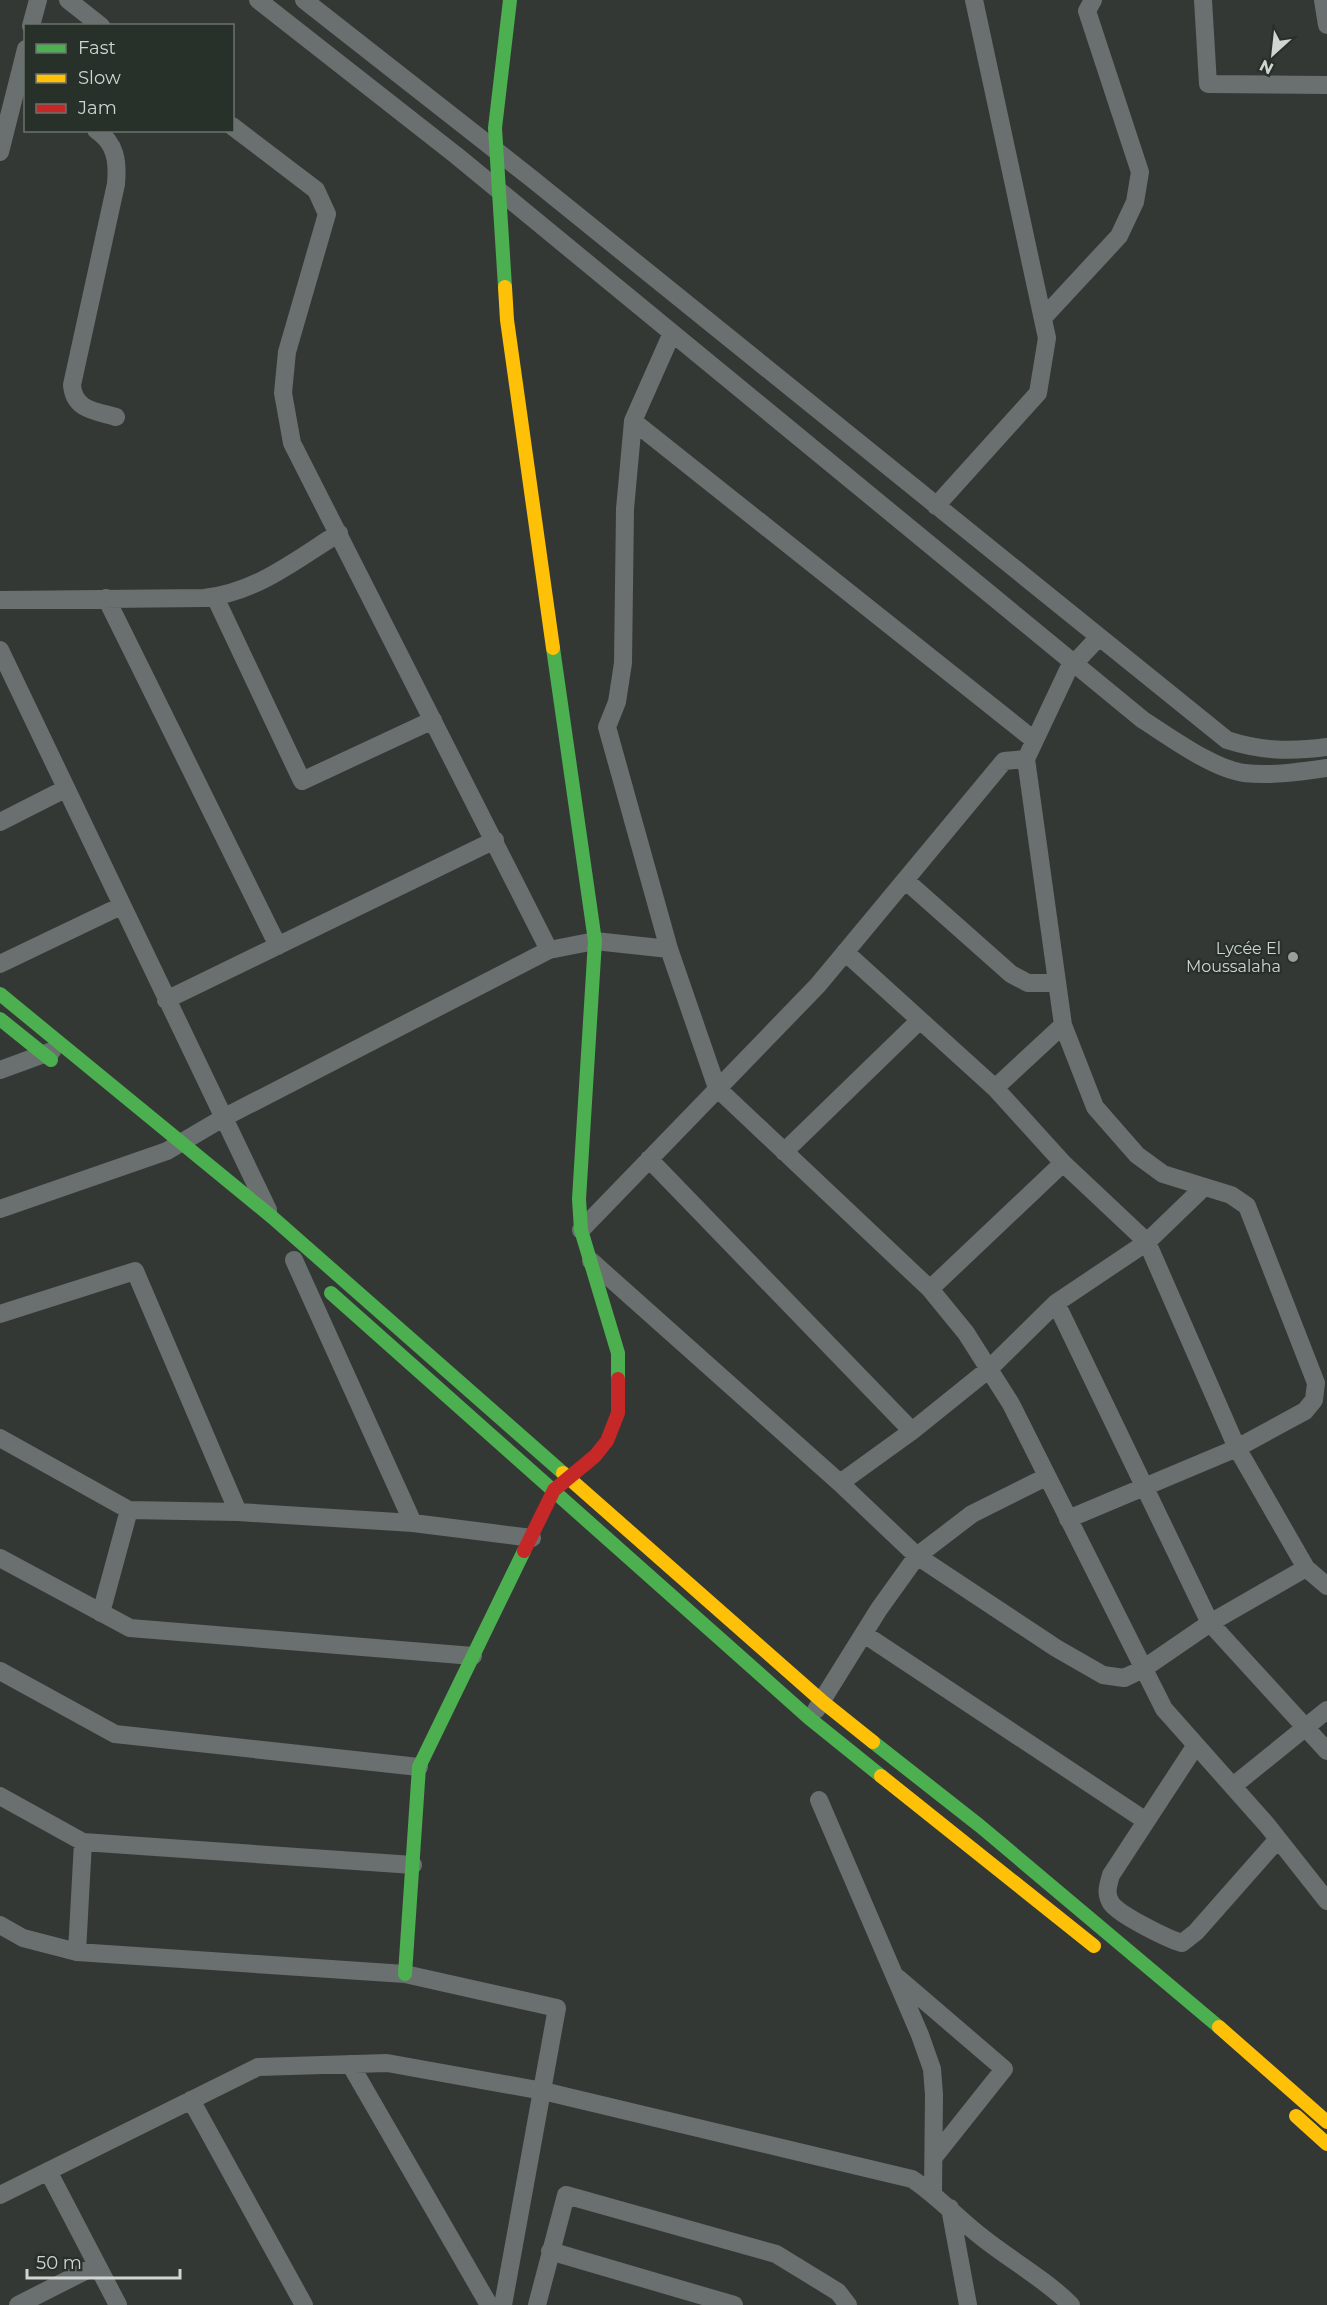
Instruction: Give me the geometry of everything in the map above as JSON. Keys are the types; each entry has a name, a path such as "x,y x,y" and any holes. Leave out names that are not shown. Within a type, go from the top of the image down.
{"street":[{"path":"32,24 38,0"},
{"path":"68,0 98,24"},
{"path":"258,0 499,190 1143,720 1199,755 1243,772 1298,773 1327,768"},
{"path":"304,0 496,150 1227,741 1252,748 1293,752 1327,747"},
{"path":"405,1974 419,1767 554,1490 595,1456 607,1441 618,1413 618,1353 581,1230 580,1166 595,941 507,320 495,128 510,0"},
{"path":"936,506 1038,393 1047,338 974,0"},
{"path":"1043,318 1119,237 1135,202 1140,172 1087,11 1093,0"},
{"path":"1203,0 1208,84 1327,85"},
{"path":"1323,0 1327,25"},
{"path":"0,152 19,106 24,65"},
{"path":"234,128 316,190 327,214 287,352 283,393 292,442 549,950"},
{"path":"98,132 111,144 116,157 116,184 72,385 72,396 80,406 116,417"},
{"path":"672,333 633,422 625,509 623,663 617,702 607,727 669,949 717,1088 930,1289 966,1333 1011,1404 1164,1709 1278,1839 1327,1901"},
{"path":"633,422 1034,740"},
{"path":"0,600 230,595 255,586 339,533"},
{"path":"216,597 302,781 434,720"},
{"path":"106,598 278,946"},
{"path":"1068,1519 1237,1448 1305,1411 1314,1400 1316,1383 1246,1206 1231,1195 1163,1174 1137,1155 1095,1107 1063,1025 1026,759 1068,670 1099,637"},
{"path":"0,650 272,1217"},
{"path":"581,1230 818,985 1004,760 1026,759"},
{"path":"0,822 66,789"},
{"path":"166,1000 495,840"},
{"path":"905,880 1011,974 1028,983 1057,983"},
{"path":"0,964 121,906"},
{"path":"0,1209 174,1150 223,1118 549,950 595,941 669,949"},
{"path":"845,952 995,1088 1063,1163 1147,1242 1237,1448 1306,1568 1327,1586"},
{"path":"0,994 61,1046 174,1150"},
{"path":"0,1019 62,1068"},
{"path":"784,1152 920,1020"},
{"path":"995,1088 1063,1025"},
{"path":"0,1070 61,1046"},
{"path":"150,1137 174,1150 272,1217 823,1702 980,1826 1283,2081 1327,2122"},
{"path":"649,1159 912,1431"},
{"path":"930,1289 1063,1163"},
{"path":"840,1483 912,1431 989,1369 1056,1303 1147,1242 1204,1187"},
{"path":"290,1256 809,1718 1107,1957"},
{"path":"290,1256 413,1523"},
{"path":"591,1261 840,1483 917,1556 1056,1648 1103,1675 1125,1678 1143,1669 1210,1623 1306,1568"},
{"path":"0,1314 135,1271 238,1512"},
{"path":"1056,1303 1210,1623 1327,1751"},
{"path":"0,1438 129,1510 238,1512 413,1523 532,1538"},
{"path":"809,1718 823,1702 864,1634 917,1556 972,1514 1046,1477"},
{"path":"101,1613 129,1510"},
{"path":"0,1558 130,1628 473,1656"},
{"path":"864,1634 1146,1821"},
{"path":"0,1671 115,1734 419,1767"},
{"path":"1233,1786 1327,1710"},
{"path":"1196,1745 1111,1875 1106,1891 1112,1905 1166,1939 1182,1943 1196,1932 1278,1839"},
{"path":"0,1796 84,1842 414,1866"},
{"path":"819,1800 932,2069 933,2192"},
{"path":"76,1952 84,1842"},
{"path":"0,1925 8,1938 76,1952 405,1974 557,2008 503,2305"},
{"path":"894,1974 1004,2069 934,2157"},
{"path":"0,2195 258,2067 387,2063 543,2091 912,2179 933,2192 980,2236 1058,2292 1071,2305"},
{"path":"350,2064 489,2305"},
{"path":"191,2100 304,2305"},
{"path":"1286,2107 1327,2144"},
{"path":"48,2171 118,2305"},
{"path":"537,2305 566,2194 776,2254 838,2292 848,2305"},
{"path":"950,2208 968,2305"},
{"path":"550,2252 734,2305"},
{"path":"18,2305 97,2265"}],"traffic: fast":[{"path":"505,287 495,128 510,0"},
{"path":"553,648 595,941 579,1199 581,1230 618,1353 618,1379"},
{"path":"0,994 272,1217 563,1473"},
{"path":"0,1019 51,1060"},
{"path":"331,1293 809,1718 881,1776"},
{"path":"405,1974 419,1767 524,1551"},
{"path":"873,1742 980,1826 1219,2027"}],"traffic: slow":[{"path":"505,287 507,320 553,648"},
{"path":"563,1473 823,1702 873,1742"},
{"path":"881,1776 1094,1946"},
{"path":"1219,2027 1327,2122"},
{"path":"1296,2116 1327,2144"}],"traffic: jam":[{"path":"524,1551 554,1490 595,1456 607,1441 618,1413 618,1379"}],"place":[{"name":"Lycée El Moussalaha","path":"1293,957"}]}
